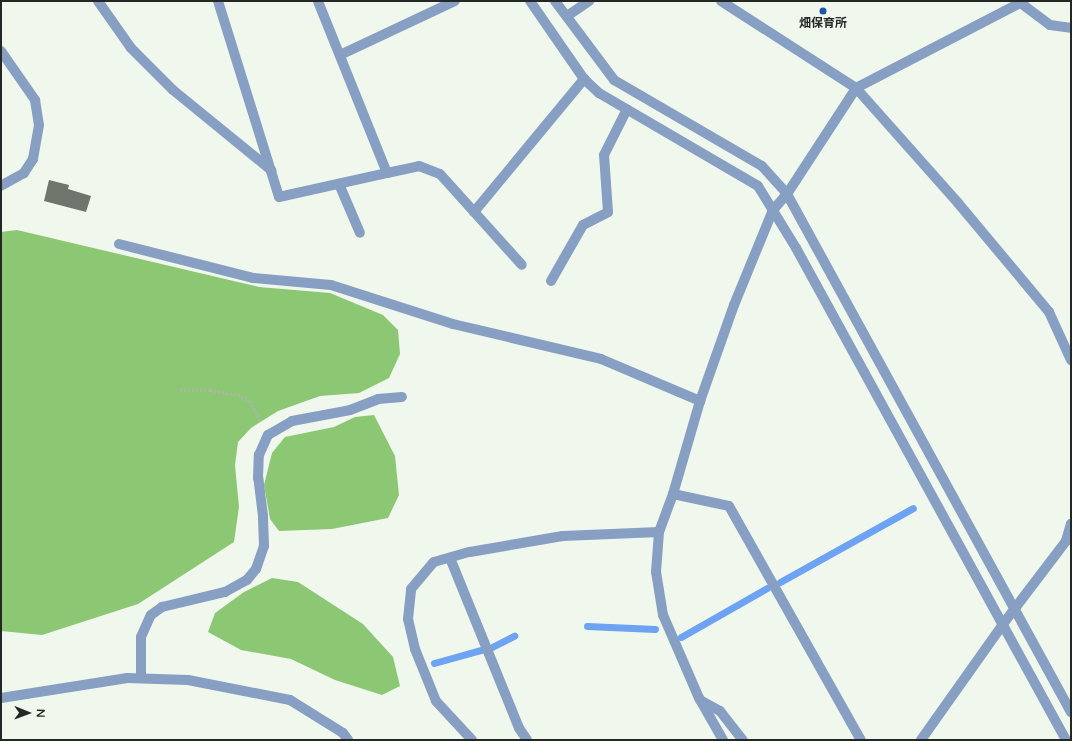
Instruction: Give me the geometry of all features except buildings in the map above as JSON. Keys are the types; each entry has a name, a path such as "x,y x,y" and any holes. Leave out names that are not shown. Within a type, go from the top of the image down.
{"street":[{"path":"98,1 131,48 173,90 271,170"},
{"path":"218,1 279,197 419,166 440,174 522,265"},
{"path":"318,1 387,173"},
{"path":"340,55 455,1"},
{"path":"530,1 584,79 599,93 758,186 773,210 1066,740"},
{"path":"555,1 614,80 762,166 787,194 1071,712"},
{"path":"567,16 589,1"},
{"path":"721,1 856,88 958,203 1049,312 1071,360"},
{"path":"723,740 699,698 664,616 656,572 659,532 673,494 700,401 734,305 773,210 787,194 856,88 1021,2 1050,25 1071,28"},
{"path":"1,51 35,100 39,125 33,159 24,173 1,186"},
{"path":"474,212 584,79"},
{"path":"551,281 583,225 608,212 604,155 627,110"},
{"path":"339,184 360,233"},
{"path":"119,244 254,278 331,285 453,324 601,359 700,401"},
{"path":"141,678 141,637 151,615 162,607 225,592 248,580 256,569 264,546 263,516 258,478 258,455 268,435 292,421 350,410 378,398 402,397"},
{"path":"673,494 729,506 861,740"},
{"path":"921,740 1003,624 1066,541 1071,524"},
{"path":"472,740 436,701 415,649 408,619 411,589 434,562 470,552 563,536 659,532"},
{"path":"450,558 514,717 527,740"},
{"path":"1,698 127,678 188,680 290,700 343,733 348,740"},
{"path":"699,698 720,712 743,740"}],"path":[{"path":"180,389 210,390 244,398 250,401 268,435"}],"green space":[{"path":"17,230 259,287 330,293 383,315 398,330 400,354 389,378 359,393 320,396 278,411 251,428 238,442 235,465 239,507 234,542 138,604 42,635 1,631 1,232"},
{"path":"374,415 395,456 399,495 388,518 332,529 279,531 270,519 264,485 272,453 285,437 334,427 355,417"},
{"path":"272,578 298,582 363,624 393,657 400,686 382,695 335,680 291,659 241,650 208,632 215,613 244,592"}],"waterway":[{"path":"780,582 913,508"},
{"path":"681,637 767,588"},
{"path":"587,626 655,629"},
{"path":"492,647 514,636"},
{"path":"434,663 481,650"}],"place":[{"name":"畑保育所","path":"823,11"}]}
